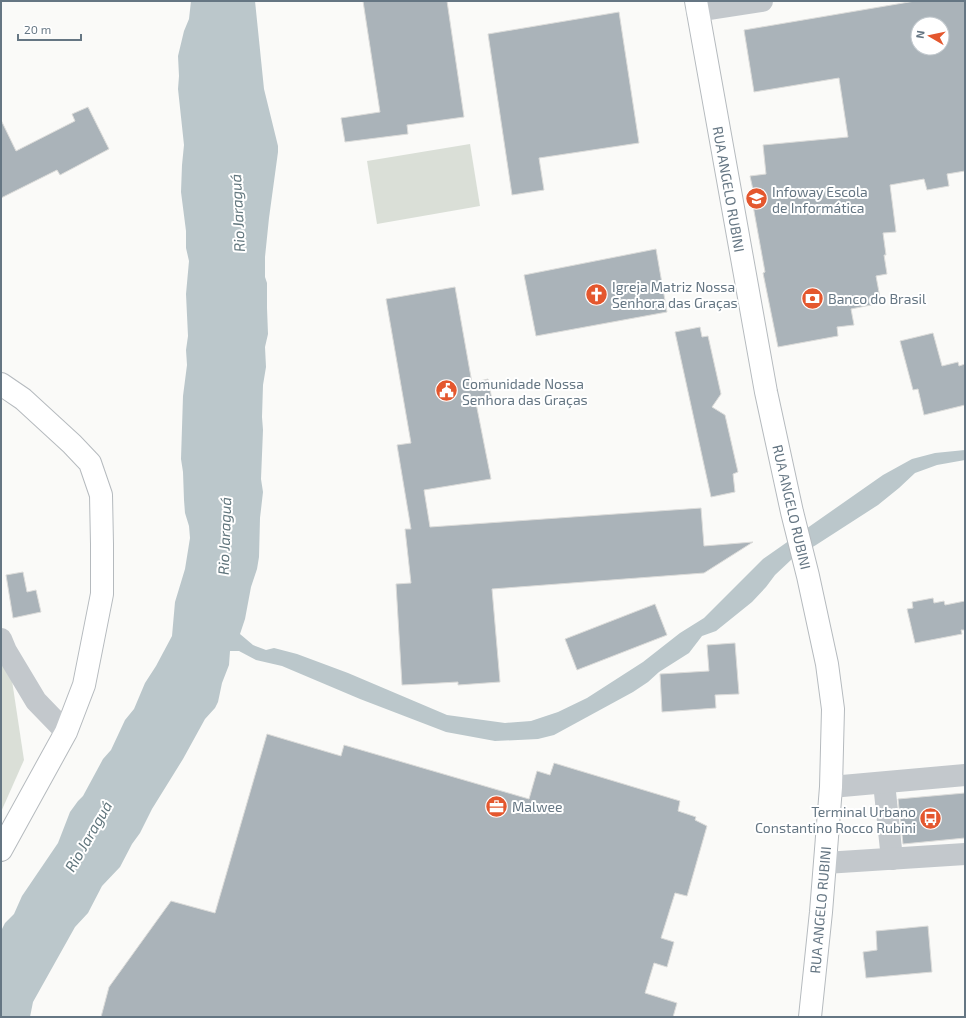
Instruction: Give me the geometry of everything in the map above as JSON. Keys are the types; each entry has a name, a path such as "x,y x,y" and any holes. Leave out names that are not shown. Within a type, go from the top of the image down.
{"main road":[{"name":"RUA ANGELO RUBINI","path":"697,6 766,392 827,664 833,710 831,787 810,1017"},
{"path":"1,384 23,399 77,448 90,463 101,495 102,594 84,685 66,732 1,850"}],"street":[{"path":"697,6 762,1"},
{"path":"1,639 6,651 36,702 66,732"},
{"path":"831,787 965,775"},
{"path":"884,783 892,859"},
{"path":"825,863 965,854"}],"shaded area":[{"path":"470,144 480,206 377,224 367,161"},
{"path":"1,655 11,674 24,760 1,812"}],"water":[{"name":"Rio Jaraguá","path":"191,1 255,1 264,89 278,146 265,257 268,334 265,347 266,367 263,385 261,479 263,492 260,518 259,557 245,619 240,634 253,645 266,650 274,648 297,654 348,673 447,715 505,723 531,721 558,712 587,698 643,662 680,633 704,618 763,559 883,475 912,459 935,453 965,450 965,460 937,465 915,473 878,505 792,559 775,575 752,602 716,631 702,636 689,653 659,672 648,682 633,692 554,735 538,739 495,741 446,732 360,699 282,666 256,660 239,651 230,651 229,665 215,708 205,719 120,867 102,886 88,913 75,927 33,1002 30,1017 1,1017 1,931 5,923 14,914 22,896 58,843 70,812 83,796 103,759 111,750 125,720 134,709 145,683 172,636 175,602 185,569 190,538 189,526 185,513 181,459 183,396 187,365 186,350 188,336 186,294 189,261 186,248 186,231 181,192 184,145 178,89 178,56 184,31 189,19"}],"building":[{"path":"363,1 447,1 464,117 407,125 408,134 345,142 341,118 380,112"},
{"path":"915,1 965,1 965,171 947,174 949,186 927,190 924,179 890,185 896,232 883,233 887,274 876,276 881,303 851,309 854,325 837,327 838,336 778,347 763,273 765,272 752,200 755,199 750,176 766,174 763,145 848,137 839,78 754,92 744,30"},
{"path":"619,12 639,143 539,158 544,190 512,195 488,34"},
{"path":"88,107 109,149 60,175 57,170 1,198 1,120 16,151 75,121 72,114"},
{"name":"Igreja Matriz Nossa Senhora das Graças","path":"656,249 667,312 536,336 524,275"},
{"path":"455,287 472,383 488,379 492,400 476,403 491,479 424,490 430,527 701,508 704,546 753,542 704,573 492,589 500,682 458,685 458,682 402,685 396,584 411,583 405,529 411,529 397,445 411,443 386,299"},
{"path":"700,327 702,337 708,336 721,394 712,407 725,415 738,472 733,474 735,492 711,497 675,332"},
{"path":"933,333 942,366 958,362 959,366 965,364 965,405 924,415 918,389 913,390 900,341"},
{"path":"23,572 27,592 36,590 41,612 13,618 6,575"},
{"path":"933,598 934,603 944,601 945,605 965,601 965,630 961,630 962,634 915,643 907,609 913,608 912,602"},
{"path":"655,604 667,635 577,670 565,639"},
{"path":"735,643 739,694 715,695 716,708 662,712 660,674 709,671 707,645"},
{"path":"267,734 341,756 344,745 529,799 537,771 550,775 554,763 680,801 678,811 696,817 695,820 707,826 687,896 675,893 661,938 674,942 667,967 654,963 645,993 677,1003 673,1017 101,1017 109,987 171,901 215,913"},
{"name":"Terminal Urbano Constantino Rocco Rubini","path":"965,793 965,838 903,844 898,799"},
{"path":"928,926 932,972 866,978 863,952 877,950 876,931"}],"place":[{"name":"Infoway Escola de Informática","path":"756,199"},
{"name":"Igreja Matriz Nossa Senhora das Graças","path":"596,294"},
{"name":"Banco do Brasil","path":"813,298"},
{"name":"Comunidade Nossa Senhora das Graças","path":"446,391"},
{"name":"Malwee","path":"496,806"},
{"name":"Terminal Urbano Constantino Rocco Rubini","path":"931,819"}]}
